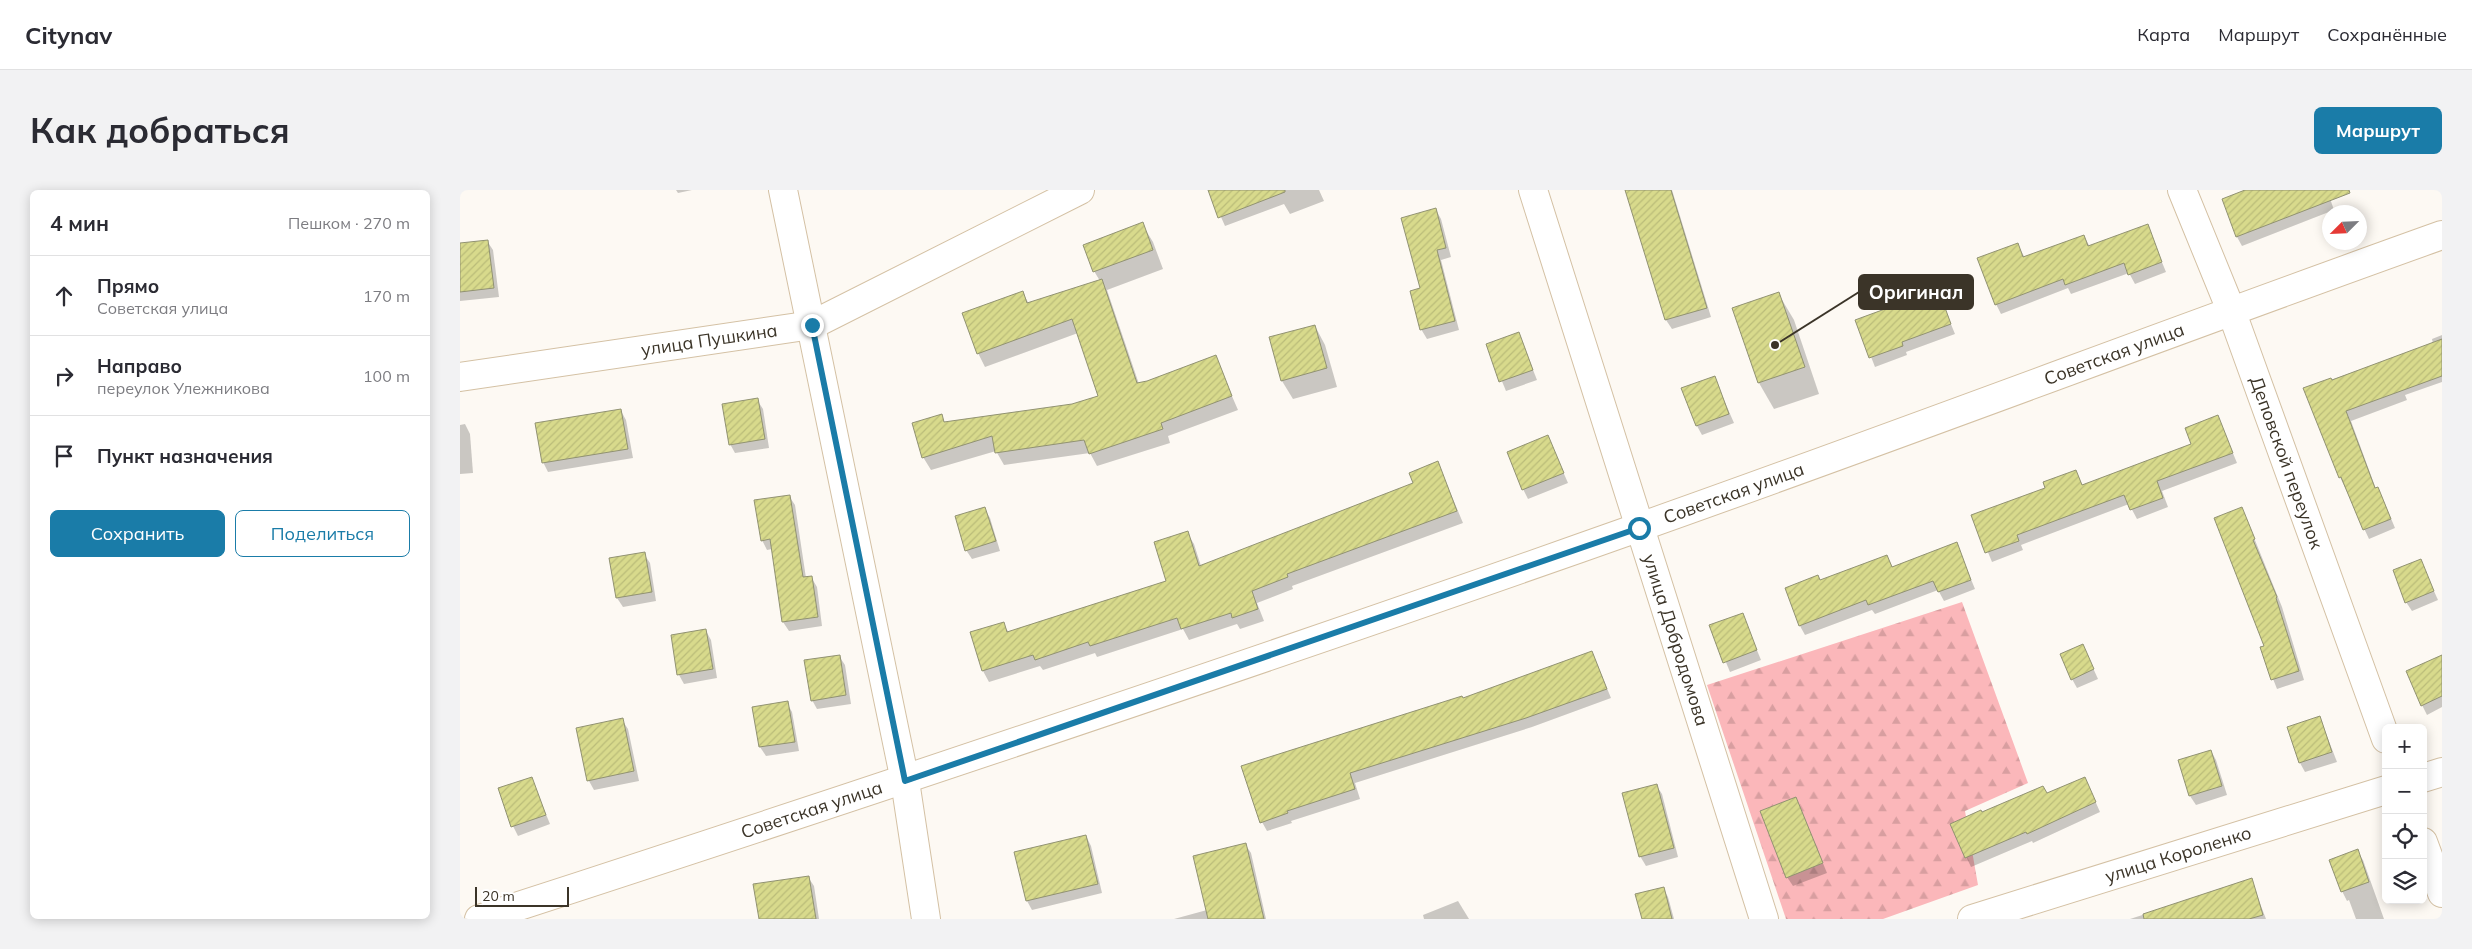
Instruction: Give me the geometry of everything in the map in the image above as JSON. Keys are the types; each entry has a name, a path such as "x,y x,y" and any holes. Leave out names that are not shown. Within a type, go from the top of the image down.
{"street":[{"path":"783,190 905,781 926,919"},
{"name":"улица Пушкина","path":"460,377 812,325 1080,190"},
{"name":"улица Добродомова","path":"1532,190 1764,919"},
{"name":"Деповской переулок","path":"2182,190 2231,310 2382,728"},
{"name":"Советская улица","path":"479,919 905,781 1639,528 2231,310 2442,235"},
{"path":"2427,777 2442,772"},
{"name":"улица Короленко","path":"1972,919 2382,791"},
{"path":"2427,853 2442,893"}],"green space":[{"path":"1962,602 2028,783 1965,811 1978,885 1883,919 1786,919 1707,685"}],"building":[{"path":"1208,190 1285,190 1285,192 1218,218"},
{"path":"1625,190 1671,190 1707,308 1665,320"},
{"path":"2245,190 2349,190 2350,193 2236,237 2222,199"},
{"path":"1436,208 1446,248 1437,250 1455,321 1420,330 1410,291 1420,288 1401,218"},
{"path":"1143,222 1153,250 1093,272 1083,245"},
{"path":"2148,224 2162,262 2128,275 2124,263 2065,285 2063,279 1995,305 1977,258 2018,243 2023,257 2084,235 2088,246"},
{"path":"488,240 494,288 460,292 460,243"},
{"path":"1102,279 1137,383 1216,355 1232,396 1161,423 1163,429 1089,454 1084,440 995,453 992,436 922,458 912,423 942,414 944,422 1072,404 1098,396 1072,319 977,354 962,313 1023,291 1027,303"},
{"path":"1937,286 1951,324 1902,342 1903,346 1869,358 1855,320 1904,302 1903,299"},
{"path":"1779,292 1805,367 1758,383 1732,308"},
{"path":"1315,325 1327,368 1281,381 1269,337"},
{"path":"1519,332 1533,370 1499,382 1486,344"},
{"path":"2442,339 2442,376 2346,411 2375,488 2378,487 2391,519 2363,530 2341,477 2339,478 2303,388 2331,378 2332,380"},
{"path":"1715,376 1729,414 1696,426 1681,388"},
{"path":"758,398 765,439 729,445 722,404"},
{"path":"621,409 628,449 542,463 535,423"},
{"path":"2218,415 2233,453 2157,481 2163,498 2130,510 2124,495 2017,535 2019,541 1985,553 1971,515 2045,488 2043,482 2076,470 2082,485 2191,444 2185,428"},
{"path":"1548,435 1564,473 1522,490 1507,452"},
{"path":"1438,461 1457,511 1287,574 1288,577 1252,591 1258,609 1232,618 1231,613 1181,629 1177,618 1090,646 1088,642 1035,660 1033,655 982,671 970,632 1004,622 1007,632 1166,581 1154,542 1188,531 1199,566 1413,483 1409,473"},
{"path":"790,495 803,577 812,576 818,617 782,622 770,539 761,541 754,500"},
{"path":"985,507 996,541 965,551 955,516"},
{"path":"2242,507 2255,539 2253,540 2277,597 2299,671 2271,680 2260,647 2264,646 2214,518"},
{"path":"1957,542 1971,580 1938,592 1933,581 1868,605 1866,600 1799,626 1785,588 1818,575 1820,580 1887,555 1892,567"},
{"path":"645,552 652,592 616,598 609,558"},
{"path":"2421,559 2434,591 2405,603 2393,570"},
{"path":"1743,613 1757,650 1723,663 1709,625"},
{"path":"706,629 713,669 677,675 671,635"},
{"path":"2083,644 2094,669 2071,680 2060,654"},
{"path":"1592,651 1607,689 1526,718 1350,773 1355,789 1287,811 1288,813 1260,823 1241,766 1462,696 1463,698"},
{"path":"840,655 846,695 811,701 804,660"},
{"path":"2442,655 2442,696 2421,706 2406,671"},
{"path":"788,701 795,742 759,747 752,707"},
{"path":"2320,716 2332,752 2299,763 2287,727"},
{"path":"623,718 634,771 587,781 576,728"},
{"path":"2211,750 2222,786 2189,796 2178,760"},
{"path":"532,777 546,815 511,827 498,788"},
{"path":"2085,777 2096,802 2027,834 2026,832 1965,858 1950,824 2043,786 2047,793"},
{"path":"1657,784 1674,848 1639,857 1622,793"},
{"path":"1796,797 1823,863 1786,878 1760,811"},
{"path":"1086,835 1098,884 1026,901 1014,852"},
{"path":"1246,843 1264,919 1208,919 1193,856"},
{"path":"2358,849 2369,882 2341,892 2329,860"},
{"path":"809,876 816,919 759,919 753,884"},
{"path":"2252,878 2263,915 2249,919 2144,919 2143,914"},
{"path":"1664,887 1672,919 1642,919 1635,894"}],"place":[{"name":"Оригинал","path":"1775,345"}],"route":[{"path":"812,325 905,781 1639,528"}]}
